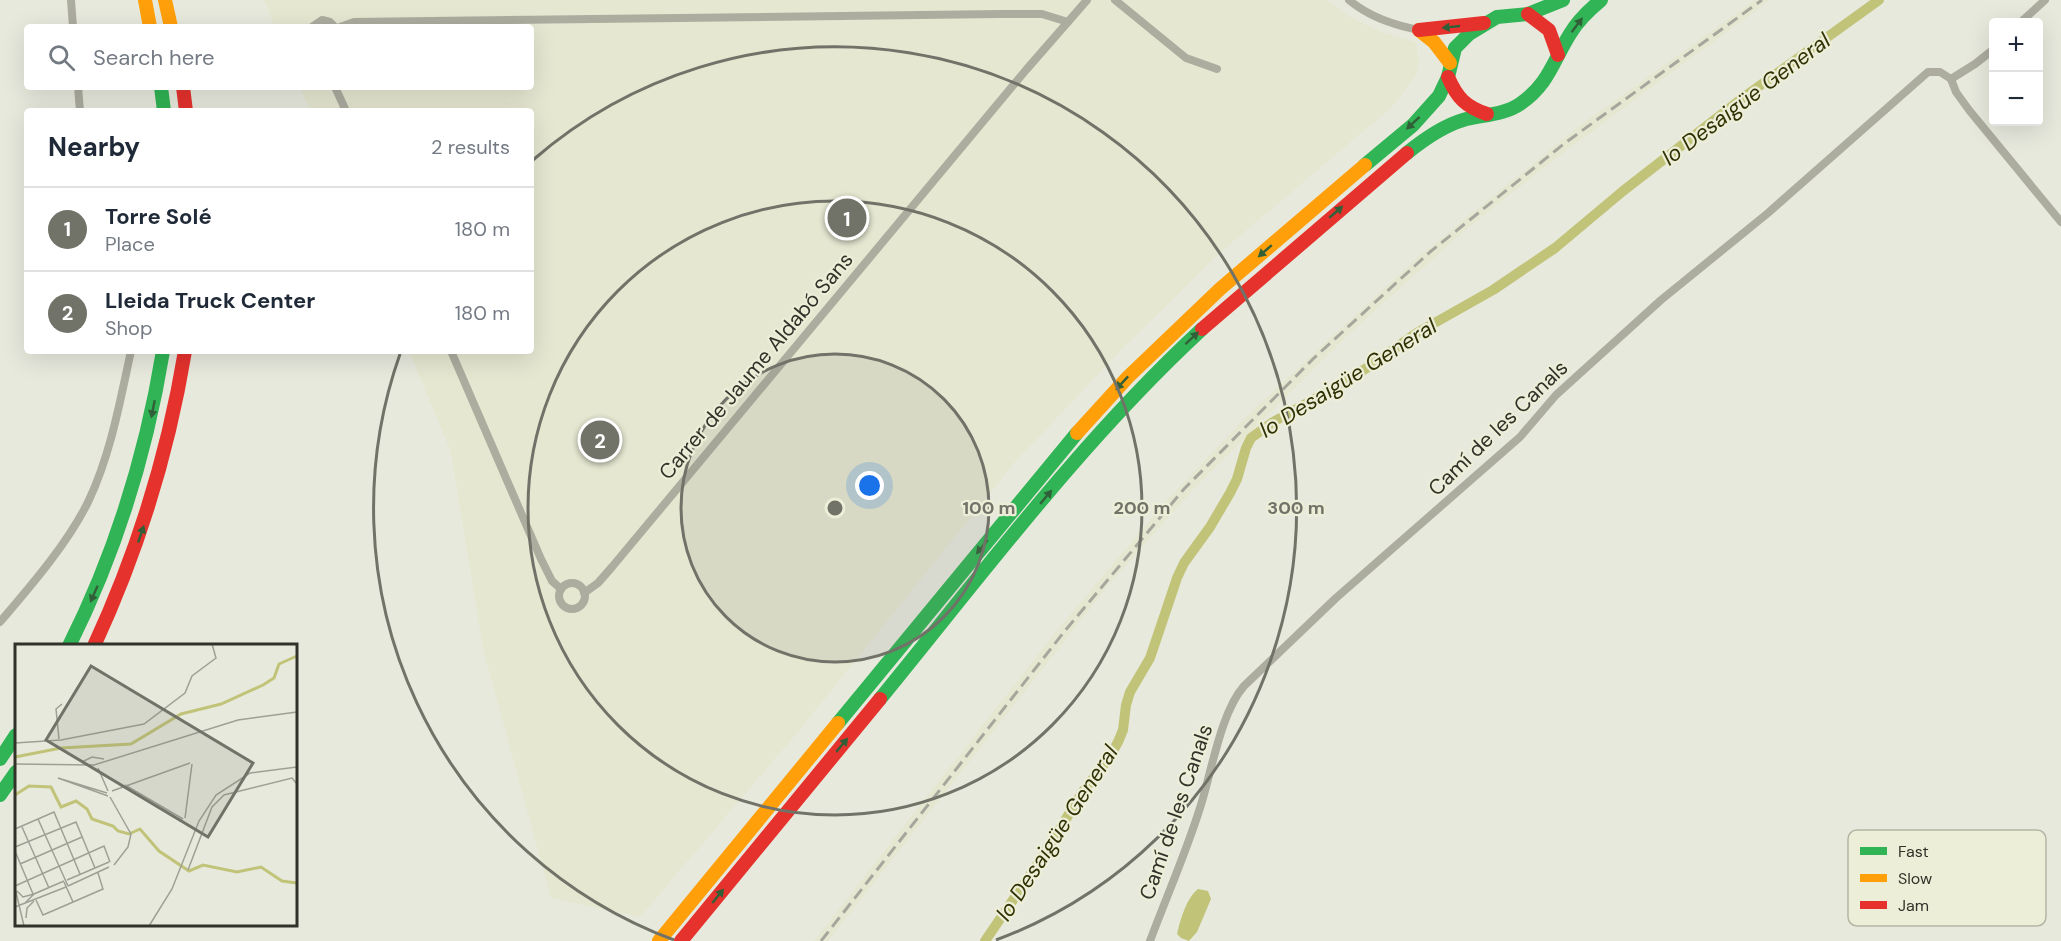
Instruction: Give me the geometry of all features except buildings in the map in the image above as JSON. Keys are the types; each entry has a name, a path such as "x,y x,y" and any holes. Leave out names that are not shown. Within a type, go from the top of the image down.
{"highway":[{"path":"145,0 149,24"},
{"path":"165,0 170,24"},
{"path":"659,941 1013,510 1108,398 1187,319 1413,124 1439,96 1448,77 1455,48 1484,23 1497,17 1528,14 1563,0"},
{"path":"681,941 1033,513 1107,425 1158,370 1227,306 1406,152 1449,125 1518,106 1532,95 1552,71 1558,55 1584,15 1601,0"},
{"path":"1528,14 1542,23 1552,35 1558,55"},
{"path":"1419,30 1484,23"},
{"path":"1419,30 1434,42 1450,63"},
{"path":"1448,77 1457,99 1468,108 1487,114"},
{"path":"162,90 164,108"},
{"path":"183,90 186,108"},
{"path":"69,644 99,582 127,507 150,420 162,354"},
{"path":"94,644 122,586 148,514 169,440 184,354"},
{"path":"0,759 15,736"},
{"path":"0,795 15,773"}],"street":[{"path":"71,0 73,24"},
{"name":"Carrer de Jaume Aldabó Sans","path":"584,593 598,583 612,567 1026,70 1087,0"},
{"path":"1115,0 1186,58 1217,69"},
{"path":"1349,0 1391,24 1419,30"},
{"path":"2025,18 2045,0"},
{"path":"348,24 354,22 1011,14 1042,14 1068,22"},
{"path":"316,24 322,20 332,24"},
{"path":"1989,53 1951,79 1953,87 1969,110 2061,222"},
{"name":"Camí de les Canals","path":"1150,941 1199,812 1228,715 1241,689 1336,598 1520,437 1556,395 1661,300 1768,213 1928,72 1940,72 1951,79"},
{"path":"78,90 80,108"},
{"path":"336,90 345,108"},
{"path":"0,622 56,550 88,502 110,443 130,354"},
{"path":"452,354 541,559 552,581 561,589"},
{"path":"571,583 579,586 584,593 582,605 570,609 560,602 561,589 571,583"}],"shaded area":[{"path":"264,0 1328,0 1348,16 1384,33 1416,42 1419,63 1415,77 1392,107 1222,251 1120,351 1015,462 798,732 640,917 551,898 483,649 451,452 410,354 534,354 534,108 309,108 301,90 534,90 534,24 274,24"},
{"path":"1755,0 1770,0 1556,158 1463,232 1350,333 1190,493 1111,582 828,941 814,941 1054,634 1167,500 1253,410 1417,258 1578,127"},
{"path":"1198,889 1208,891 1211,899 1197,932 1189,941 1177,934 1187,903"}],"waterway":[{"name":"lo Desaigüe General","path":"985,941 1118,742 1123,730 1130,692 1150,658 1177,578 1184,563 1210,527 1230,493 1251,438 1273,422 1373,364 1415,334 1493,290 1555,248 1623,191 1744,97 1879,0"}],"railway":[{"path":"821,941 1064,632 1184,489 1314,358 1430,252 1565,143 1762,0"}],"traffic: fast":[{"path":"1365,165 1413,125 1439,96 1448,77 1455,48 1469,34 1497,17 1528,14 1563,0"},
{"path":"1407,153 1426,138 1448,126 1463,120 1514,108 1520,104 1538,88 1550,72 1577,24 1601,0"},
{"path":"161,90 164,108"},
{"path":"880,699 1075,462 1158,372 1202,329"},
{"path":"70,644 101,575 127,502 148,428 162,354"},
{"path":"838,723 1077,433"},
{"path":"0,759 15,736"},
{"path":"0,795 15,773"}],"traffic: slow":[{"path":"145,0 149,24"},
{"path":"165,0 170,24"},
{"path":"1419,30 1434,42 1450,63"},
{"path":"1077,433 1128,377 1220,289 1365,165"},
{"path":"659,941 838,723"}],"traffic: jam":[{"path":"1528,14 1549,30 1558,55"},
{"path":"1419,30 1484,23"},
{"path":"1448,77 1463,101 1487,114"},
{"path":"183,90 186,108"},
{"path":"1202,329 1407,153"},
{"path":"95,644 138,538 150,502 170,427 184,354"},
{"path":"681,941 880,699"}],"place":[{"name":"Torre Solé","path":"847,218"},
{"name":"Lleida Truck Center","path":"600,440"}]}
